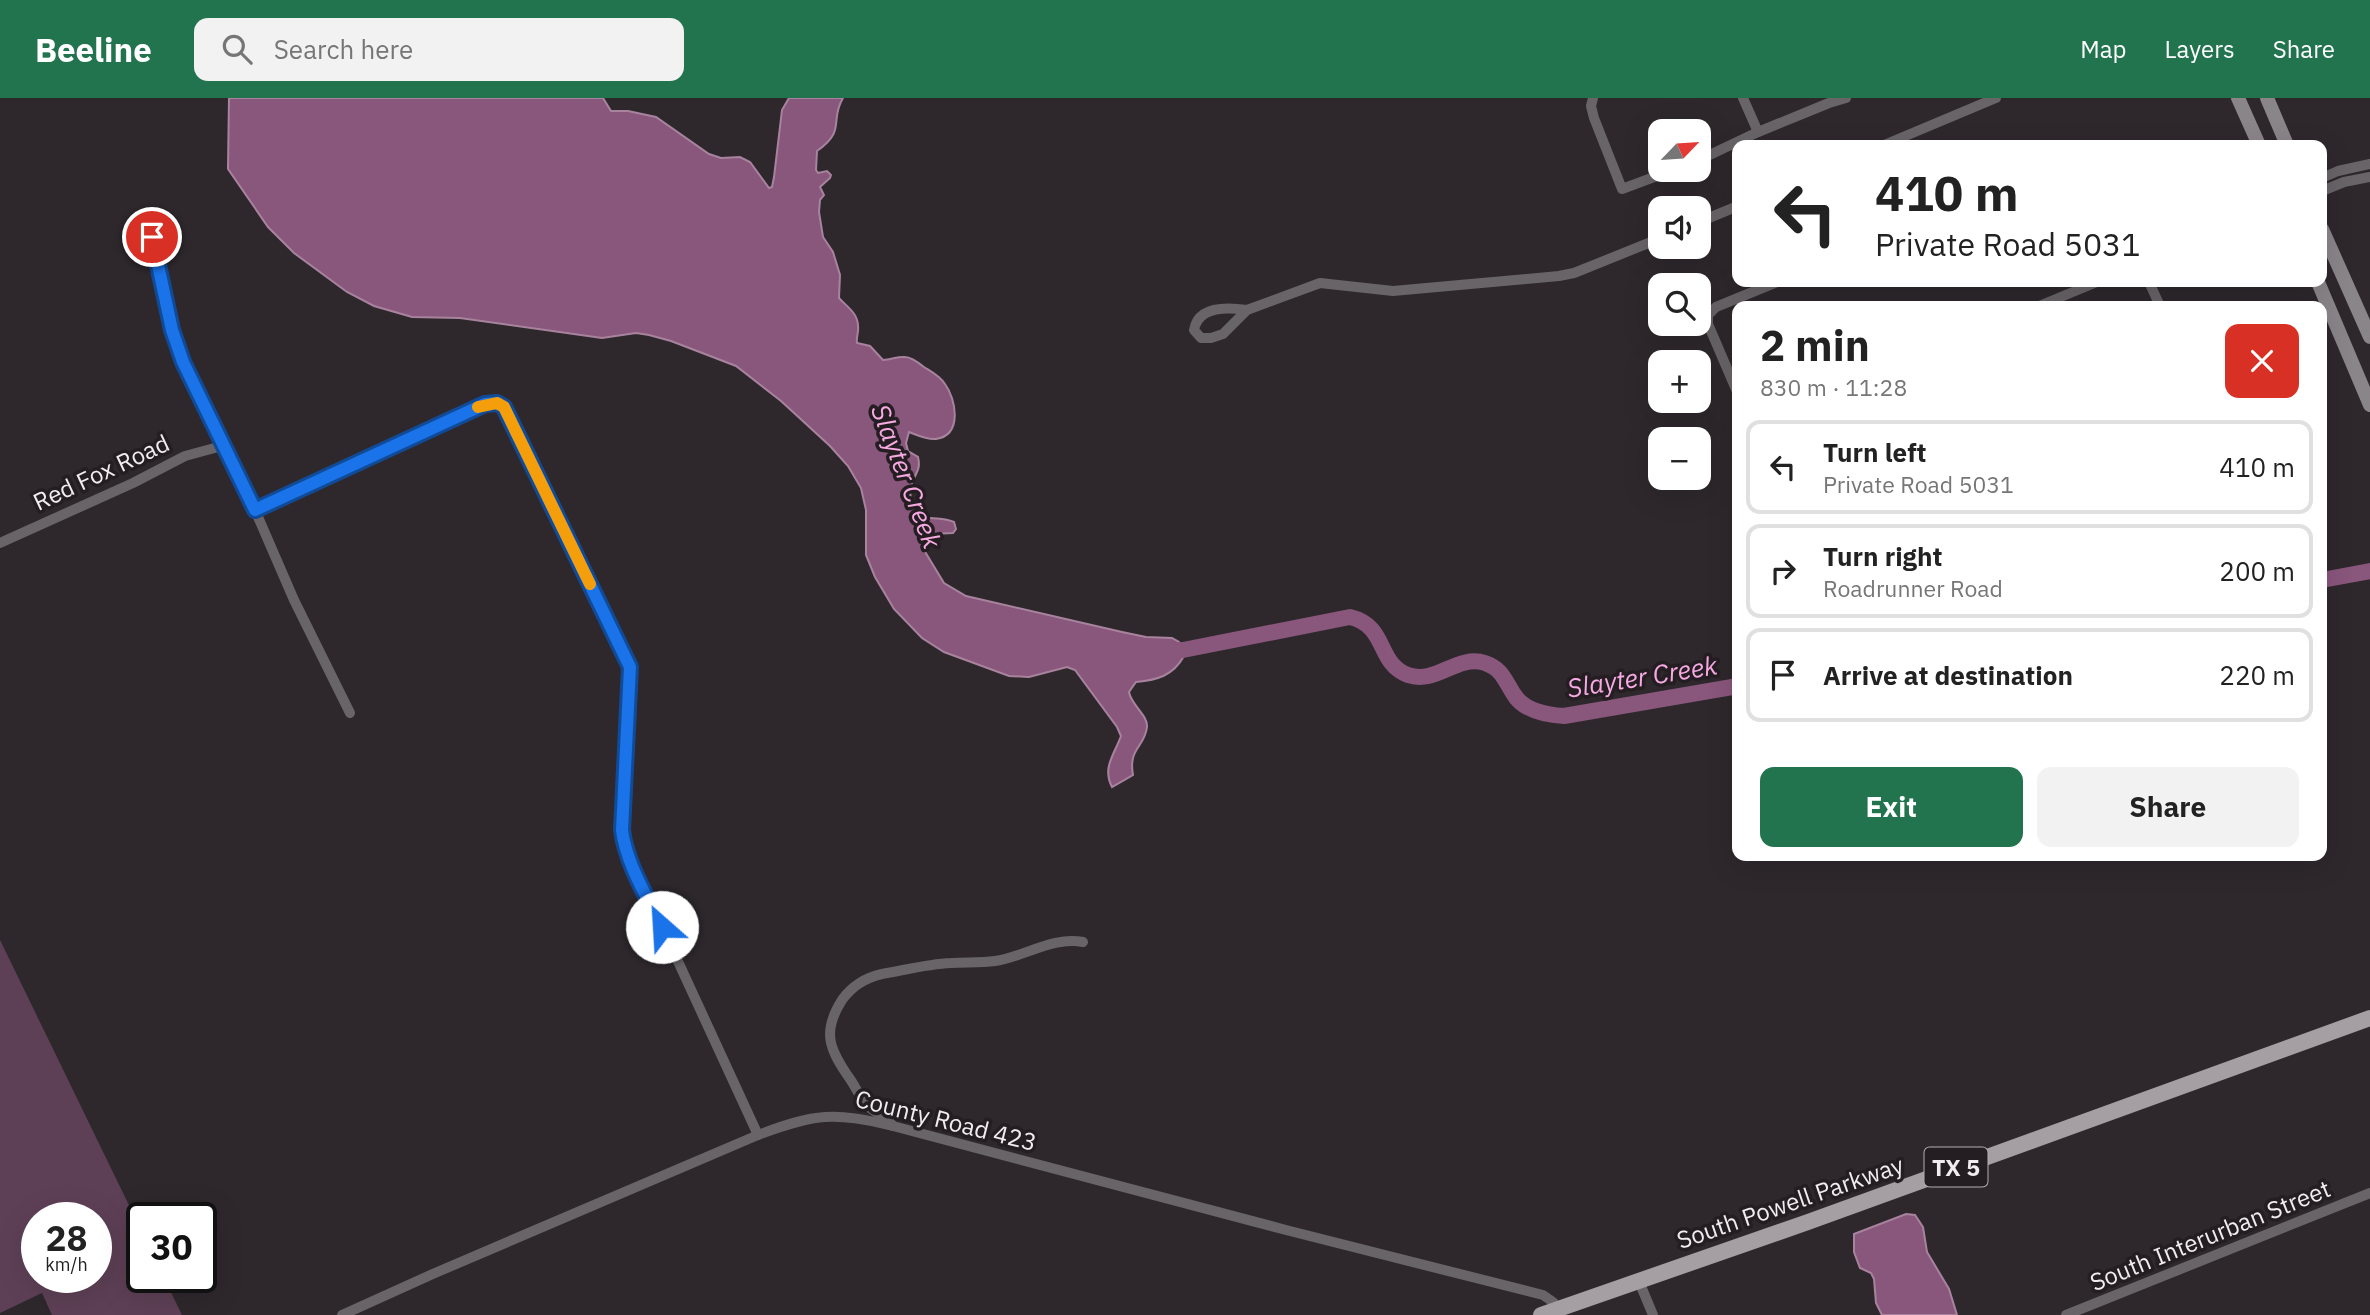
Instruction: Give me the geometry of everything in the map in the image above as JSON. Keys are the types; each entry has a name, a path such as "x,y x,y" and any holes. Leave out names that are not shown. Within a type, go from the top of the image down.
{"main road":[{"path":"2238,98 2257,140"},
{"path":"2267,98 2285,140"},
{"path":"2327,240 2370,337"},
{"path":"2327,303 2370,405"},
{"name":"South Powell Parkway","path":"1541,1315 1808,1222 2370,1018"}],"street":[{"path":"1593,98 1591,106 1594,118 1622,189 1648,179"},
{"path":"1743,98 1758,132"},
{"path":"1741,140 1846,98"},
{"path":"1896,140 1996,98"},
{"path":"1712,154 1732,144"},
{"path":"2327,176 2370,164"},
{"path":"2327,189 2344,182 2370,177"},
{"path":"1711,217 1732,208"},
{"path":"147,215 163,294 183,362 350,713"},
{"path":"1247,310 1320,283 1393,290 1559,276 1574,273 1648,243"},
{"path":"1732,380 1708,324 1708,315 1716,307 1765,287"},
{"path":"2051,301 2085,287"},
{"path":"255,510 485,404 501,404 630,667 623,842 758,1135"},
{"name":"Red Fox Road","path":"0,543 185,456 222,446"},
{"path":"893,1126 885,1116 868,1107 836,1058 829,1035 833,1016 847,993 858,983 882,974 950,963 994,961 1054,943 1083,942"},
{"path":"845,1116 854,1107 858,1097 857,1090"},
{"name":"County Road 423","path":"342,1315 445,1268 758,1135 811,1118 845,1116 893,1126 1543,1295 1558,1309"},
{"name":"South Interurban Street","path":"2066,1315 2370,1194"},
{"path":"1638,1279 1653,1315"}],"shaded area":[{"path":"0,940 127,1202 126,1293 171,1293 182,1315 52,1315 42,1293 0,1313"}],"water":[{"path":"229,98 603,98 611,111 628,111 656,117 709,154 721,158 740,157 750,162 769,188 772,187 774,177 782,110 789,98 843,98 837,113 835,131 817,151 816,170 818,173 827,171 831,175 820,187 824,195 820,200 819,212 823,237 833,252 840,275 839,298 856,317 857,343 870,346 883,360 910,358 936,374 949,391 954,407 954,424 945,436 929,439 909,432 906,443 908,451 918,457 919,461 910,491 917,516 949,520 954,522 956,529 953,533 931,534 924,550 944,583 966,596 1146,637 1172,638 1179,642 1184,656 1175,668 1158,678 1136,682 1129,692 1147,723 1146,734 1133,759 1133,775 1112,787 1109,768 1121,736 1075,670 1067,667 1029,677 1009,676 944,652 922,638 894,609 875,577 866,555 866,510 861,488 848,466 781,401 736,366 649,335 636,333 602,338 460,318 412,317 374,306 347,292 294,253 268,227 228,169"},
{"path":"1906,1214 1915,1215 1923,1227 1927,1252 1949,1289 1957,1315 1882,1315 1876,1303 1874,1279 1871,1273 1860,1268 1854,1252 1854,1234"}],"waterway":[{"name":"Slayter Creek","path":"2327,579 2370,571"},
{"name":"Slayter Creek","path":"1163,651 1183,650 1350,617 1371,628 1391,662 1408,675 1428,676 1465,662 1485,663 1499,671 1523,704 1550,715 1564,716 1732,687"}],"slow traffic":[{"path":"478,407 497,403 504,407 590,584"}],"route":[{"path":"152,237 172,330 183,362 255,510 485,404 497,403 504,407 630,667 623,842 662,927"}]}
